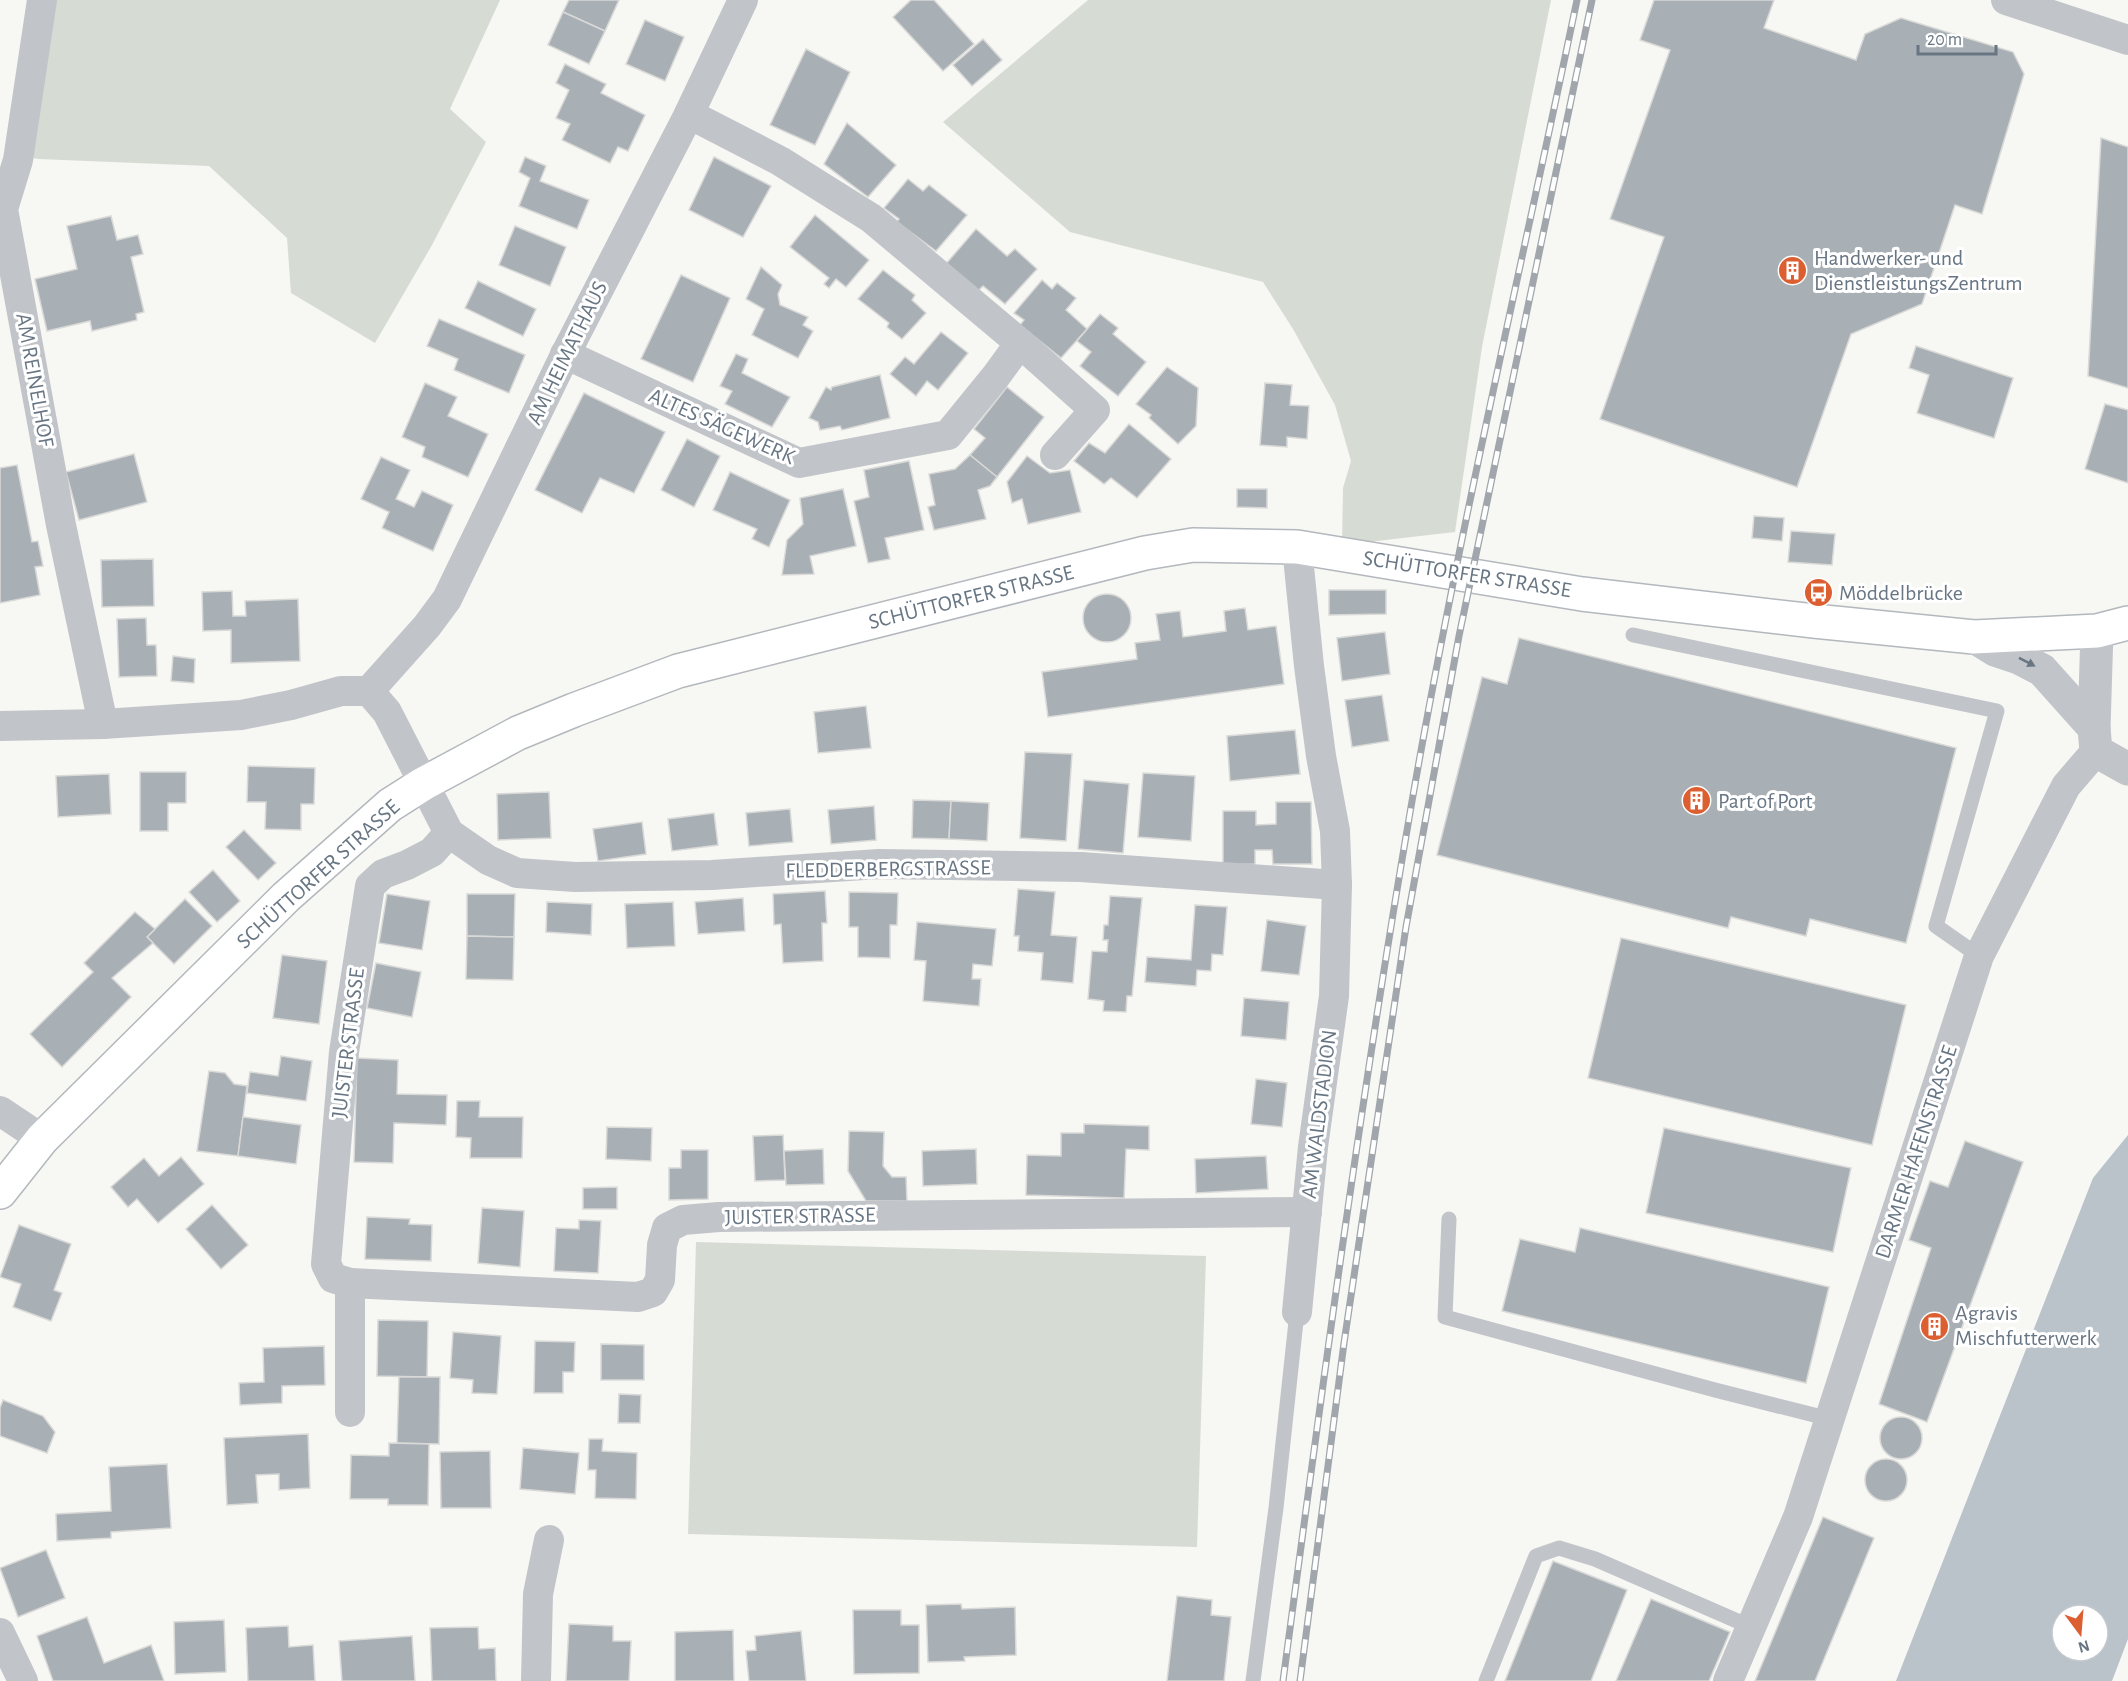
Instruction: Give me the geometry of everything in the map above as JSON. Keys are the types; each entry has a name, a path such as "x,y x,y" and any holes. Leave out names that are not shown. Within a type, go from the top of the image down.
{"main road":[{"name":"SCHÜTTORFER STRASSE","path":"0,1192 42,1139 286,897 390,805 423,784 518,733 678,671 1145,553 1193,545 1298,547 1582,594 1974,637 2097,631 2128,623"}],"street":[{"name":"AM REINELHOF","path":"42,0 18,160 3,209 61,525 103,724"},
{"name":"AM HEIMATHAUS","path":"369,692 427,626 447,599 565,354 688,114 743,0"},
{"path":"2006,0 2128,40"},
{"path":"688,114 780,161 871,218 1020,343 1095,410 1055,455"},
{"name":"ALTES SÄGEWERK","path":"565,354 799,463 948,435 1020,343"},
{"name":"AM WALDSTADION","path":"1297,1312 1313,1147 1334,996 1337,885 1335,831 1321,756 1309,666 1298,547"},
{"path":"2095,740 2097,631"},
{"path":"1974,637 1995,650 2019,658 2042,670 2095,740 2128,769"},
{"path":"0,726 103,724 241,715 291,705 342,691 369,692 387,712 449,834"},
{"name":"DARMER HAFENSTRASSE","path":"1728,1681 1798,1517 1979,956 2066,786 2095,740"},
{"name":"FLEDDERBERGSTRASSE","path":"449,834 488,860 517,873 575,877 711,875 879,864 1081,867 1337,885"},
{"name":"JUISTER STRASSE","path":"449,834 432,852 383,874 370,886 344,1052 326,1264 333,1278 350,1283 638,1297 653,1292 660,1280 662,1245 667,1228 683,1220 1307,1212"},
{"path":"0,1112 42,1139"},
{"path":"350,1283 350,1412"},
{"path":"536,1681 538,1594 549,1540"},
{"path":"0,1633 23,1681"}],"lane":[{"path":"1633,635 1997,711 1936,926 1979,956"},
{"path":"1449,1220 1445,1317 1830,1419"},
{"name":"AM WALDSTADION","path":"1253,1681 1276,1508 1297,1312"},
{"path":"1486,1681 1536,1556 1559,1548 1595,1559 1751,1628"}],"shaded area":[{"path":"35,0 500,0 450,109 486,142 432,245 375,343 291,293 287,238 209,166 39,159 10,155"},
{"path":"1088,0 1551,0 1482,347 1455,532 1342,545 1343,488 1351,461 1335,405 1293,329 1263,282 1070,232 943,122"},
{"path":"2128,1135 2128,1639 2112,1681 1896,1681 2093,1178"},
{"path":"696,1242 1206,1256 1197,1547 688,1534"}],"building":[{"path":"569,0 619,0 605,31 563,12"},
{"path":"911,0 934,0 974,44 943,71 893,17"},
{"name":"Handwerker- und DienstleistungsZentrum","path":"1654,0 1774,0 1764,28 1856,60 1865,34 1901,18 2013,52 2024,74 1982,214 1955,205 1922,304 1851,334 1797,487 1600,419 1664,237 1610,219 1670,50 1640,40"},
{"path":"563,12 605,31 589,64 548,45"},
{"path":"645,20 684,37 665,81 626,64"},
{"path":"983,39 1002,60 972,86 953,65"},
{"path":"806,49 850,72 815,145 770,125"},
{"path":"565,64 606,84 601,93 645,115 628,151 618,147 610,163 562,140 570,124 556,118 569,90 556,83"},
{"path":"847,123 896,165 868,197 824,164"},
{"path":"2101,138 2128,147 2128,388 2088,376"},
{"path":"525,157 546,166 540,181 589,200 577,229 519,206 530,178 519,172"},
{"path":"714,157 771,186 743,237 689,210"},
{"path":"908,179 923,191 929,185 967,215 936,251 897,222 899,219 884,208"},
{"path":"815,215 869,260 846,287 836,279 829,288 824,284 829,278 790,247"},
{"path":"111,216 117,240 138,235 143,254 131,257 144,312 136,314 137,320 92,331 90,321 47,331 35,279 77,269 67,226"},
{"path":"515,226 566,247 550,286 499,265"},
{"path":"976,229 1007,256 1015,249 1037,269 1005,304 983,286 977,292 945,265"},
{"path":"761,267 782,285 778,294 780,305 808,317 803,325 813,331 798,358 752,335 764,309 746,299"},
{"path":"883,270 915,295 912,300 926,313 902,339 887,327 889,323 858,299"},
{"path":"681,275 730,298 693,382 641,359"},
{"path":"1042,280 1052,289 1057,283 1076,298 1066,310 1087,329 1061,358 1020,325 1024,320 1014,313"},
{"path":"478,281 536,309 523,336 465,308"},
{"path":"1100,314 1118,328 1113,334 1146,362 1118,396 1080,366 1091,352 1077,341"},
{"path":"439,319 525,355 509,393 454,370 458,359 427,346"},
{"path":"941,332 968,353 938,390 927,381 916,396 890,374 905,357 914,364"},
{"path":"1916,346 2013,378 1994,438 1917,413 1929,375 1909,368"},
{"path":"736,354 748,359 742,373 790,397 772,427 725,404 732,391 720,386"},
{"path":"1167,367 1198,388 1196,426 1178,444 1149,418 1151,415 1136,404"},
{"path":"880,375 890,418 842,430 840,426 820,430 818,422 809,418 826,387 831,390 832,387"},
{"path":"425,383 457,397 448,416 488,434 468,477 422,457 425,447 402,437"},
{"path":"1265,383 1292,385 1290,405 1309,406 1307,439 1287,437 1287,447 1260,445"},
{"path":"1007,387 1044,417 997,477 970,455 985,438 974,429"},
{"path":"584,393 665,432 634,493 600,478 582,513 535,490"},
{"path":"2105,404 2128,410 2128,483 2085,469"},
{"path":"1129,424 1171,459 1137,498 1111,478 1104,484 1074,461 1089,443 1105,453"},
{"path":"687,439 720,456 694,507 661,490"},
{"path":"134,454 147,502 79,520 66,472"},
{"path":"970,455 997,477 990,486 978,490 986,519 934,530 928,507 935,505 929,474 955,469"},
{"path":"1027,456 1050,473 1070,470 1081,512 1028,524 1022,499 1012,503 1007,482"},
{"path":"381,457 410,470 396,499 414,507 422,491 453,505 433,551 382,528 389,512 361,499"},
{"path":"909,461 924,530 885,538 890,559 868,563 854,501 869,497 864,470"},
{"path":"17,465 32,542 38,541 43,566 35,567 40,595 0,603 0,468"},
{"path":"730,472 790,500 769,547 752,539 757,529 713,510"},
{"path":"843,489 856,546 810,556 814,574 782,575 787,540 803,524 800,498"},
{"path":"1237,489 1267,489 1267,508 1237,507"},
{"path":"1754,516 1784,518 1782,541 1752,538"},
{"path":"1791,531 1835,534 1832,565 1788,562"},
{"path":"153,559 154,606 102,607 101,560"},
{"path":"1329,590 1386,590 1386,614 1329,615"},
{"path":"232,591 233,616 246,616 245,601 298,599 300,661 231,663 231,630 203,631 202,592"},
{"path":"1107,594 1124,601 1131,618 1124,635 1107,642 1090,635 1083,618 1090,601"},
{"path":"1245,608 1248,630 1276,626 1284,684 1048,717 1042,672 1137,659 1135,643 1160,640 1156,614 1180,611 1183,637 1226,631 1224,611"},
{"path":"146,618 147,645 156,645 157,676 119,677 117,619"},
{"path":"1385,632 1390,674 1342,681 1337,638"},
{"name":"Part of Port","path":"1519,638 1956,748 1906,943 1810,919 1806,936 1731,917 1728,928 1437,855 1482,677 1507,684"},
{"path":"173,656 195,659 194,683 171,681"},
{"path":"1382,695 1389,741 1352,747 1345,700"},
{"path":"866,706 871,748 818,753 814,712"},
{"path":"1295,730 1300,774 1230,781 1227,736"},
{"path":"1025,752 1072,754 1066,841 1020,838"},
{"path":"248,766 315,768 314,804 301,804 301,830 265,829 266,802 247,802"},
{"path":"140,772 186,772 186,803 168,803 168,831 140,831"},
{"path":"1143,773 1195,776 1191,841 1138,837"},
{"path":"109,774 111,814 58,817 56,776"},
{"path":"1084,780 1129,784 1123,853 1078,849"},
{"path":"549,792 551,838 498,840 497,794"},
{"path":"913,800 951,801 949,839 912,838"},
{"path":"951,801 989,803 987,841 949,839"},
{"path":"1276,802 1311,802 1312,864 1273,864 1272,850 1255,850 1255,864 1223,865 1223,811 1256,811 1256,825 1276,824"},
{"path":"874,806 876,840 831,844 828,810"},
{"path":"790,809 793,842 749,846 746,813"},
{"path":"714,813 718,845 672,851 668,819"},
{"path":"642,822 646,854 598,861 593,829"},
{"path":"244,830 276,863 258,880 226,847"},
{"path":"213,870 240,901 217,922 189,892"},
{"path":"1018,889 1055,892 1051,935 1077,937 1073,983 1041,980 1043,953 1018,951 1019,936 1014,936"},
{"path":"825,891 827,923 822,923 823,961 783,963 781,924 774,925 773,894"},
{"path":"849,892 898,893 897,925 890,925 890,958 858,957 858,927 849,927"},
{"path":"387,894 430,901 422,950 379,943"},
{"path":"467,894 515,894 514,937 467,936"},
{"path":"1110,896 1142,898 1132,996 1127,996 1126,1012 1103,1011 1104,1001 1088,999 1092,951 1107,952 1108,940 1103,940 1104,925 1108,925"},
{"path":"743,898 745,931 698,934 695,902"},
{"path":"185,899 212,926 174,964 147,937"},
{"path":"547,902 592,904 591,935 546,932"},
{"path":"673,902 675,946 627,948 625,904"},
{"path":"1195,905 1227,907 1223,955 1212,954 1211,971 1197,970 1196,986 1145,982 1147,957 1191,960"},
{"path":"135,912 155,929 147,937 153,943 112,978 131,997 62,1067 30,1034 93,972 84,963"},
{"path":"1267,920 1306,926 1299,975 1261,971"},
{"path":"917,922 996,929 992,966 973,964 972,979 981,979 979,1006 923,1001 926,961 914,960"},
{"path":"467,936 514,937 513,980 466,979"},
{"path":"1621,938 1906,1005 1872,1145 1588,1078"},
{"path":"282,955 327,961 319,1024 273,1018"},
{"path":"376,963 421,972 412,1017 367,1008"},
{"path":"1244,998 1289,1002 1286,1040 1241,1036"},
{"path":"281,1056 312,1061 306,1101 247,1093 250,1072 278,1076"},
{"path":"357,1058 398,1060 397,1094 447,1095 446,1125 394,1123 393,1163 354,1162"},
{"path":"209,1071 225,1073 234,1084 247,1086 238,1156 197,1151"},
{"path":"1256,1079 1287,1083 1282,1127 1251,1124"},
{"path":"457,1101 480,1101 479,1117 523,1117 522,1158 470,1158 471,1138 456,1137"},
{"path":"243,1117 301,1125 296,1164 238,1156"},
{"path":"1084,1124 1149,1126 1149,1150 1126,1149 1124,1198 1026,1195 1027,1155 1061,1156 1061,1133 1084,1133"},
{"path":"607,1127 652,1128 651,1161 606,1159"},
{"path":"1664,1128 1851,1168 1833,1252 1646,1213"},
{"path":"849,1131 884,1132 883,1166 892,1177 906,1177 907,1201 866,1201 848,1171"},
{"path":"783,1135 785,1180 755,1181 753,1136"},
{"name":"Agravis Mischfutterwerk","path":"1965,1141 2023,1162 1927,1422 1879,1404 1931,1248 1909,1240 1930,1181 1948,1187"},
{"path":"823,1149 824,1184 786,1185 784,1151"},
{"path":"976,1149 977,1184 923,1186 922,1151"},
{"path":"681,1150 708,1150 708,1199 669,1200 669,1168 681,1168"},
{"path":"1266,1156 1268,1189 1196,1193 1195,1159"},
{"path":"181,1157 204,1184 158,1223 137,1199 128,1207 111,1187 144,1158 159,1176"},
{"path":"617,1187 617,1209 583,1209 583,1188"},
{"path":"212,1205 248,1245 221,1269 186,1229"},
{"path":"482,1208 524,1211 520,1267 478,1263"},
{"path":"367,1217 410,1219 409,1224 432,1225 431,1261 365,1259"},
{"path":"579,1220 601,1221 598,1273 554,1271 556,1228 579,1229"},
{"path":"19,1225 71,1244 54,1290 62,1293 51,1321 13,1307 21,1284 0,1277"},
{"path":"1580,1228 1829,1287 1806,1383 1502,1311 1520,1239 1575,1252"},
{"path":"378,1320 428,1321 427,1377 377,1376"},
{"path":"453,1332 501,1336 497,1394 472,1393 473,1380 450,1378"},
{"path":"535,1341 575,1342 574,1372 563,1372 563,1393 534,1393"},
{"path":"601,1344 644,1345 644,1380 601,1380"},
{"path":"324,1346 325,1385 282,1386 282,1403 240,1405 239,1383 264,1382 263,1348"},
{"path":"399,1377 440,1377 439,1444 397,1443"},
{"path":"619,1394 641,1395 640,1423 618,1423"},
{"path":"3,1400 43,1416 55,1432 47,1453 0,1436 0,1408"},
{"path":"1901,1417 1909,1418 1916,1423 1921,1430 1921,1446 1916,1453 1909,1458 1901,1459 1893,1458 1886,1453 1881,1446 1880,1438 1881,1430 1886,1423 1893,1418"},
{"path":"308,1434 310,1488 279,1490 279,1474 256,1475 258,1503 227,1505 224,1438"},
{"path":"589,1439 603,1439 602,1451 637,1453 636,1499 595,1498 596,1470 588,1470"},
{"path":"389,1443 429,1444 428,1505 388,1505 388,1499 350,1499 351,1455 389,1456"},
{"path":"523,1448 579,1453 575,1494 520,1489"},
{"path":"490,1451 491,1508 441,1508 440,1452"},
{"path":"1886,1459 1894,1460 1901,1465 1906,1472 1906,1488 1901,1495 1894,1500 1886,1501 1878,1500 1871,1495 1866,1488 1865,1480 1866,1472 1871,1465 1878,1460"},
{"path":"167,1464 171,1528 111,1532 111,1538 57,1541 56,1514 111,1511 109,1467"},
{"path":"1823,1517 1874,1538 1815,1681 1755,1681"},
{"path":"46,1550 65,1598 18,1617 0,1568"},
{"path":"1553,1561 1627,1590 1591,1681 1505,1681"},
{"path":"1177,1596 1212,1600 1211,1615 1231,1617 1224,1681 1167,1681"},
{"path":"1651,1599 1730,1632 1709,1681 1616,1681"},
{"path":"961,1604 962,1609 1015,1607 1016,1655 964,1657 965,1661 928,1662 926,1605"},
{"path":"853,1610 901,1610 901,1625 919,1625 919,1673 854,1674"},
{"path":"87,1617 104,1663 151,1645 164,1681 53,1681 37,1636"},
{"path":"224,1620 226,1672 175,1674 174,1622"},
{"path":"569,1624 613,1626 613,1641 631,1641 629,1681 566,1681"},
{"path":"288,1626 289,1647 313,1645 315,1681 248,1681 246,1628"},
{"path":"478,1627 479,1649 495,1648 496,1681 432,1681 430,1628"},
{"path":"733,1630 734,1681 675,1681 675,1632"},
{"path":"801,1631 806,1681 749,1681 746,1651 756,1650 755,1636"},
{"path":"412,1636 415,1681 342,1681 339,1641"}],"railway":[{"path":"1283,1681 1359,1134 1411,807 1469,503 1577,0"},
{"path":"1300,1681 1344,1343 1406,927 1459,636 1592,0"}],"place":[{"name":"Handwerker- und DienstleistungsZentrum","path":"1793,271"},
{"name":"Möddelbrücke","path":"1818,593"},
{"name":"Part of Port","path":"1697,801"},
{"name":"Agravis Mischfutterwerk","path":"1934,1326"}]}
